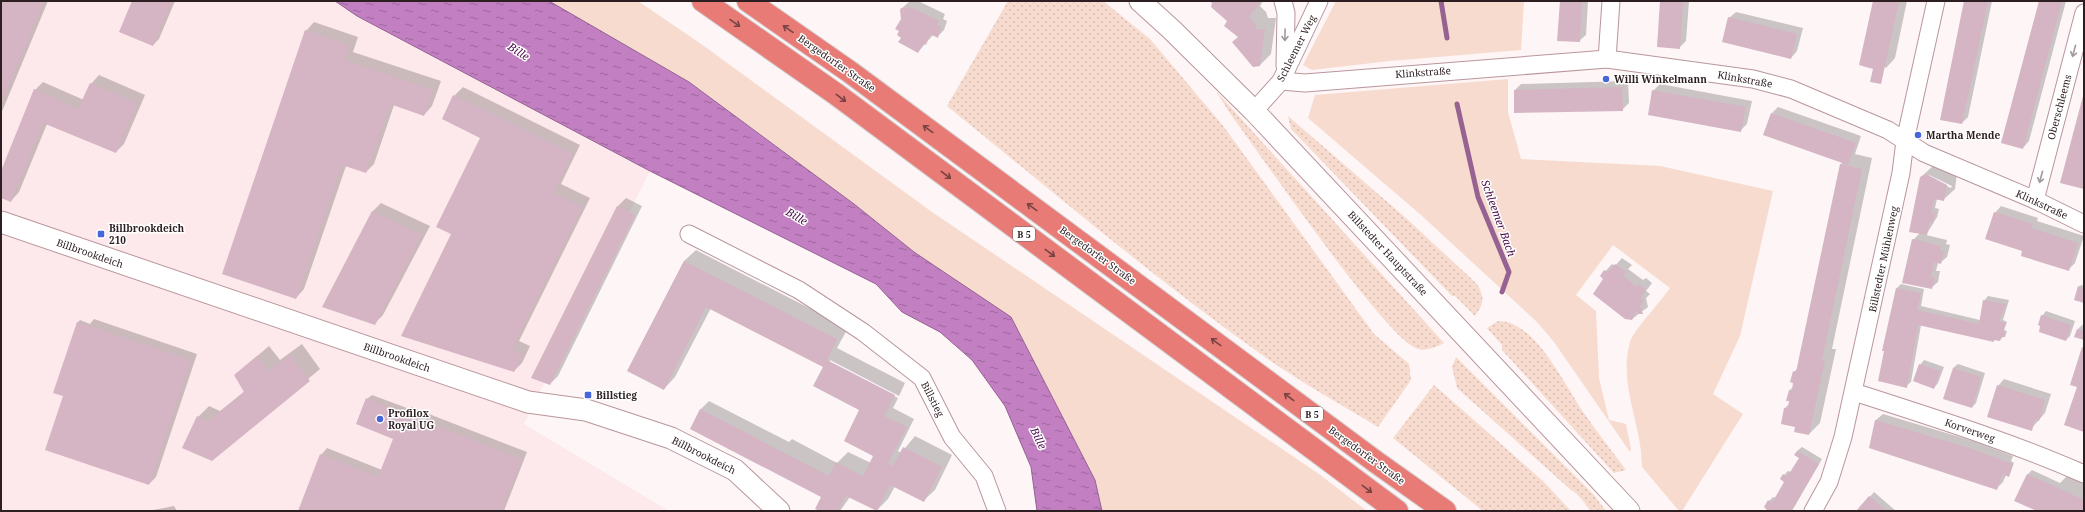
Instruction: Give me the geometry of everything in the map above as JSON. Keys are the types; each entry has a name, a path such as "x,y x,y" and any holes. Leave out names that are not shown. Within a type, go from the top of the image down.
{"highway":[{"name":"B 5","path":"703,1 842,98 1397,511"},
{"name":"Bergedorfer Straße","path":"748,1 850,72 1376,462 1445,511"}],"street":[{"name":"Billstedter Hauptstraße","path":"1140,1 1161,19 1254,111 1629,511"},
{"path":"1283,1 1286,13 1283,76"},
{"name":"Schleemer Weg","path":"1254,111 1283,76 1319,1"},
{"path":"1607,59 1611,1"},
{"name":"Billstedter Mühlenweg","path":"1813,511 1832,474 1854,392 1901,173 1905,141 1936,1"},
{"name":"Oberschleems","path":"2034,200 2084,13"},
{"name":"Klinkstraße","path":"1283,76 1305,83 1607,59 1753,79 1784,87 1888,130 1924,153 2034,200 2084,224"},
{"name":"Billbrookdeich","path":"1,222 528,402 586,410 671,438 735,470 779,511"},
{"name":"Billstieg","path":"689,234 799,290 863,332 922,378 952,437 984,476 997,511"},
{"name":"Korverweg","path":"1854,392 2029,450 2084,474"}],"shaded area":[{"path":"1,1 335,1 357,16 650,171 524,424 669,511 1,511"},
{"path":"549,1 638,1 704,46 932,212 1319,474 1367,511 1102,511 1095,480 954,278 914,252 786,153 689,82"},
{"path":"1008,1 1103,1 1150,39 1224,127 1374,334 1409,364 1411,380 1378,427 1292,375 1224,327 1104,234 947,106"},
{"path":"1336,1 1524,1 1521,50 1390,61 1312,70 1303,65"},
{"path":"1508,79 1508,112 1521,159 1660,166 1773,191 1740,336 1713,394 1743,414 1682,511 1679,511 1642,467 1641,451 1627,373 1627,358 1632,337 1670,288 1613,245 1576,295 1596,311 1599,378 1609,420 1626,424 1631,449 1630,452 1554,342 1537,322 1421,215 1308,118 1315,95"},
{"path":"1216,91 1444,343 1428,349 1418,349 1402,338 1379,314 1292,201 1229,112"},
{"path":"1288,116 1407,219 1477,284 1482,297 1482,304 1475,316 1455,296 1452,296 1291,129"},
{"path":"1498,321 1512,324 1525,332 1537,344 1549,358 1591,423 1626,470 1614,473 1502,350 1502,345 1487,328"},
{"path":"1456,357 1594,495 1606,511 1591,511 1577,494 1457,388 1452,367"},
{"path":"1434,385 1543,481 1571,511 1483,511 1393,438"}],"water":[{"name":"Bille","path":"335,1 549,1 689,82 854,204 914,252 1011,317 1095,480 1102,511 1037,511 1031,467 1005,406 972,360 940,332 902,312 876,284 650,171 357,16"}],"building":[{"path":"1,1 44,1 1,104"},
{"path":"132,1 172,1 153,46 119,32"},
{"path":"1209,1 1260,2 1249,17 1255,23 1256,29 1265,29 1260,66 1253,67 1232,42 1238,37 1224,26 1227,21 1211,7 1212,3"},
{"path":"1560,1 1582,1 1580,42 1557,41"},
{"path":"1660,1 1683,1 1680,49 1657,47"},
{"path":"1873,1 1899,1 1881,84 1870,82 1873,69 1859,65"},
{"path":"1964,1 1988,1 1962,124 1940,120"},
{"path":"2039,1 2062,1 2023,149 2001,143"},
{"path":"908,6 939,21 937,26 941,27 938,38 930,34 926,45 924,43 918,53 898,42 901,38 897,35 899,31 895,29 901,19 901,8 907,8"},
{"path":"1728,17 1797,34 1791,59 1722,42"},
{"path":"305,30 350,45 345,60 433,90 424,116 390,104 366,173 342,165 296,299 222,274"},
{"path":"90,83 137,103 116,153 43,123 11,202 1,198 1,171 34,89 78,109"},
{"path":"1622,87 1623,111 1514,113 1514,90"},
{"path":"1652,90 1746,107 1741,132 1648,115"},
{"path":"453,95 572,153 553,193 582,207 512,349 523,355 514,372 401,336 451,234 436,227 480,138 442,119"},
{"path":"2084,96 2084,189 2060,183"},
{"path":"1771,113 1856,143 1848,165 1763,135"},
{"path":"1840,164 1862,169 1822,360 1825,360 1809,435 1794,432 1795,427 1781,424 1784,408 1788,408 1789,401 1786,401 1789,390 1792,391 1793,383 1790,382 1793,371 1796,372"},
{"path":"1926,174 1947,185 1944,201 1934,199 1931,213 1935,213 1933,223 1930,222 1927,235 1909,232 1920,177"},
{"path":"617,206 635,215 550,385 531,378"},
{"path":"372,211 422,235 375,325 322,307"},
{"path":"1994,212 2033,224 2031,228 2078,243 2069,271 2021,256 2022,251 1985,239"},
{"path":"1912,239 1941,246 1940,251 1944,251 1941,264 1934,262 1931,277 1935,278 1932,289 1902,283"},
{"path":"684,261 837,339 827,360 895,395 884,416 907,427 888,463 893,466 903,447 942,467 924,502 890,485 877,511 846,496 838,511 820,511 815,509 821,497 690,429 700,409 829,476 836,462 863,476 873,456 844,441 859,410 813,386 823,367 706,307 664,390 627,371"},
{"path":"1615,264 1626,272 1623,276 1637,287 1638,284 1646,290 1640,298 1644,300 1640,306 1643,314 1638,314 1637,310 1632,320 1625,319 1593,294 1603,279 1600,276 1604,270 1608,272"},
{"path":"2078,286 2084,288 2084,303 2074,300"},
{"path":"1896,288 1921,293 1917,310 1979,324 1983,300 2006,304 1999,321 2006,323 2003,332 2006,333 2005,337 2001,337 2000,341 1994,340 1994,342 1918,325 1907,388 1878,381 1884,351 1882,351"},
{"path":"2041,315 2071,325 2066,341 2039,332 2040,326 2038,325"},
{"path":"77,322 191,360 149,485 45,450 63,396 53,393"},
{"path":"2077,329 2084,331 2084,340 2074,337"},
{"path":"2082,347 2084,348 2084,432 2064,425 2077,387 2070,385"},
{"path":"290,355 310,381 212,461 182,448 197,416 208,422 244,392 234,375 257,356 268,371"},
{"path":"1919,364 1940,371 1934,389 1913,381"},
{"path":"1953,368 1981,377 1972,408 1943,399"},
{"path":"1997,385 2045,400 2039,421 2035,419 2032,431 1987,417"},
{"path":"366,398 521,459 501,511 298,511 320,454 378,477 393,439 356,424"},
{"path":"1875,420 1966,447 2013,464 2009,477 2002,474 1997,490 1869,448"},
{"path":"1797,451 1819,464 1791,511 1768,511 1764,507 1768,500 1772,503 1784,482 1780,479 1783,474 1787,477 1799,458 1794,455"},
{"path":"2027,474 2084,500 2084,511 2037,511 2014,501"},
{"path":"1869,496 1880,505 1887,511 1856,511"}],"waterway":[{"name":"Schleemer Bach","path":"1441,1 1447,38"},
{"name":"Schleemer Bach","path":"1457,104 1478,197 1509,272 1502,292"}],"place":[{"name":"Willi Winkelmann","path":"1606,79"},
{"name":"Martha Mende","path":"1918,135"},
{"name":"Billbrookdeich 210","path":"101,234"},
{"name":"Billstieg","path":"588,395"},
{"name":"Profilox Royal UG","path":"380,419"}]}
